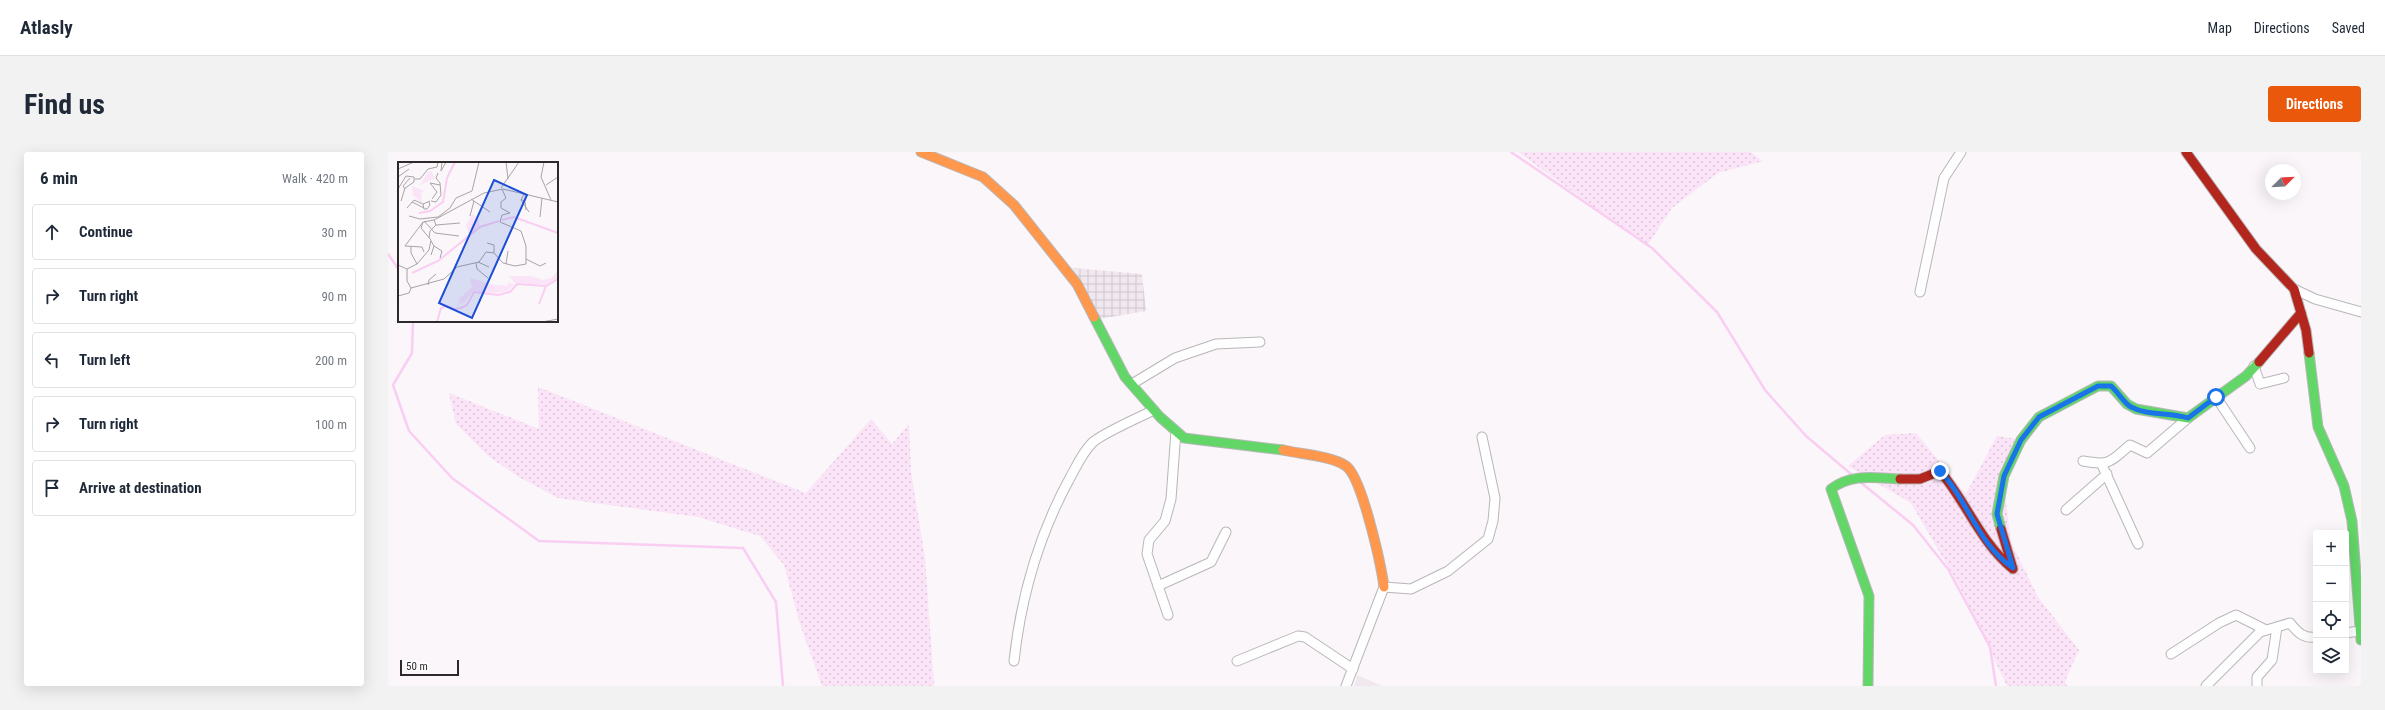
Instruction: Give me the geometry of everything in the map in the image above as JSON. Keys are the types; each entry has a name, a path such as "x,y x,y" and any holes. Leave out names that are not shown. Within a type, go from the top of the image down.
{"street":[{"path":"921,152 983,177 1014,204 1077,284 1125,377 1154,410 1184,438 1281,450 1330,460 1346,466 1356,480 1380,560 1384,587 1346,686"},
{"path":"1920,292 1944,178 1961,152"},
{"path":"2186,152 2256,249 2294,289 2315,299 2361,312"},
{"path":"2294,289 2306,330 2318,427 2344,486 2352,521 2359,631 2361,640"},
{"path":"2083,461 2102,464 2108,463 2130,445 2147,453 2188,418 2246,376 2301,313"},
{"path":"1132,384 1175,358 1216,344 1260,342"},
{"path":"2254,366 2260,384 2284,378"},
{"path":"1868,686 1869,596 1831,489 1838,481 1855,477 1892,480 1919,479 1940,471 1950,481 1976,527 2001,560 2013,568 1997,514 2004,476 2021,440 2039,417 2098,386 2111,386 2131,407 2148,411 2176,414 2188,418"},
{"path":"2216,397 2250,448"},
{"path":"1014,661 1018,628 1037,556 1060,496 1076,465 1092,442 1154,410"},
{"path":"1168,615 1147,554 1149,540 1165,521 1171,499 1176,431"},
{"path":"1384,587 1411,589 1448,571 1488,539 1493,521 1495,498 1482,437"},
{"path":"2102,464 2138,544"},
{"path":"2066,510 2107,474"},
{"path":"1158,586 1211,562 1226,532"},
{"path":"2171,654 2218,623 2236,615 2266,630"},
{"path":"2206,686 2260,632 2290,623 2298,634 2313,638"},
{"path":"2257,686 2257,677 2272,660 2277,627"},
{"path":"2349,633 2359,631"},
{"path":"1237,661 1298,636 1305,637 1353,669"}],"shaded area":[{"path":"1518,152 1750,152 1763,161 1718,173 1672,208 1647,246"},
{"path":"1073,268 1142,274 1146,311 1099,319 1084,293"},
{"path":"538,387 806,493 871,419 892,444 909,424 911,472 925,558 934,686 822,686 800,624 784,565 760,536 698,517 558,498 519,477 488,456 456,424 449,393 539,429"},
{"path":"1916,433 1966,494 1997,436 2018,439 2004,487 2011,542 2038,597 2079,650 2065,681 2067,686 2007,686 1961,589 1911,503 1848,466 1885,435"},
{"path":"1357,675 1382,686 1354,686"}],"waterway":[{"path":"1511,152 1652,248 1717,312 1765,390 1806,436 1851,474"},
{"path":"388,254 398,269"},
{"path":"413,322 412,353 393,385 409,431 452,478 539,541 743,548 776,602 783,686"},
{"path":"1859,481 1913,525 1948,569 1990,647 1996,686"}],"traffic: fast":[{"path":"1094,317 1125,377 1160,417 1184,438 1283,450"},
{"path":"2309,353 2318,427 2344,486 2352,521 2361,640"},
{"path":"2001,529 1997,514 2004,476 2021,440 2039,417 2098,386 2111,386 2127,404 2136,409 2188,418 2246,376 2259,362"},
{"path":"1868,686 1869,596 1831,489 1839,484 1855,479 1900,479"}],"traffic: slow":[{"path":"921,152 983,177 1014,205 1077,284 1094,317"},
{"path":"1283,450 1333,460 1346,466 1352,473 1370,522 1384,587"}],"traffic: jam":[{"path":"2186,152 2256,249 2294,289 2306,330 2309,353"},
{"path":"2259,362 2301,313"},
{"path":"1900,479 1920,479 1940,471 1950,483 1991,547 2013,569 2001,529"}],"route":[{"path":"1940,471 1950,481 1976,527 2001,560 2013,568 1997,514 2004,476 2021,440 2039,417 2098,386 2111,386 2119,392 2131,407 2148,411 2176,414 2188,418 2216,397"}]}
